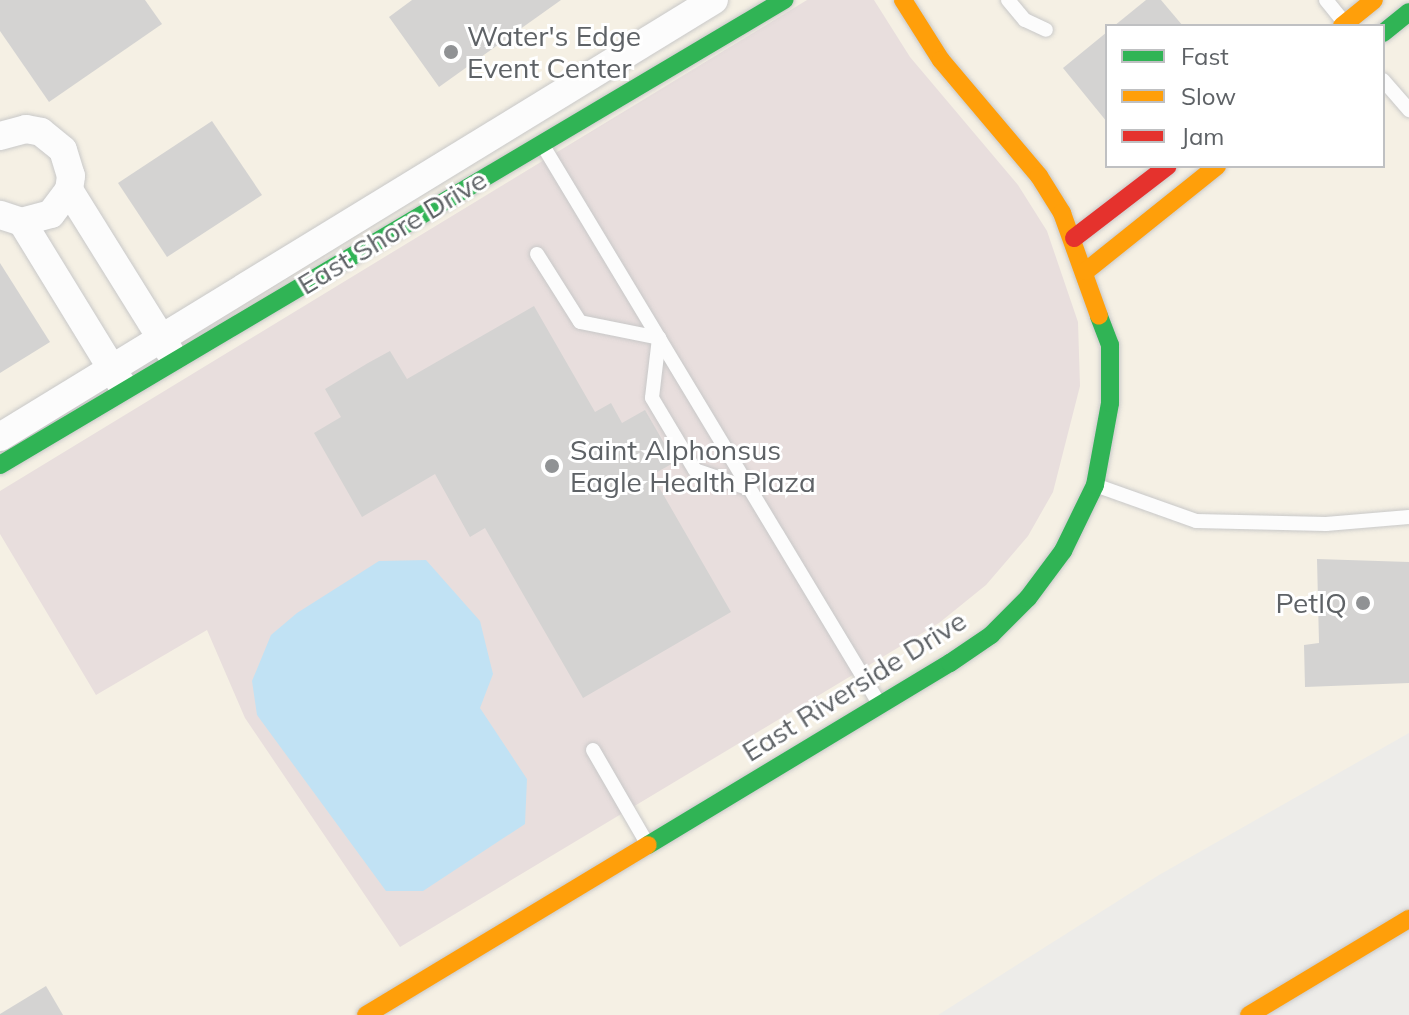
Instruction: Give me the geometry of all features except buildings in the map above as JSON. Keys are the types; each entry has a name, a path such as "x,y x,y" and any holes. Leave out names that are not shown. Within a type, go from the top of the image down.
{"main road":[{"name":"East Shore Drive","path":"168,349 542,143 784,0"},
{"name":"East Riverside Drive","path":"366,1015 991,635 1028,598 1063,551 1095,485 1110,403 1110,345 1074,238 1039,176 941,60 903,0"},
{"path":"1346,24 1374,0"},
{"path":"1385,31 1409,12"},
{"path":"1074,238 1165,168"},
{"path":"1086,271 1215,168"},
{"name":"East Shore Drive","path":"0,465 118,379"},
{"path":"1249,1015 1409,919"}],"street":[{"name":"East Shore Drive","path":"0,437 118,379 168,349 524,116 714,0"},
{"path":"1,134 26,129 53,139 69,162 69,190 168,349"},
{"path":"69,190 51,214 11,218 118,379"}],"lane":[{"path":"1008,0 1025,20 1046,30"},
{"path":"1326,0 1344,24"},
{"path":"1385,82 1409,110"},
{"path":"524,116 880,705"},
{"path":"537,254 580,322 659,338"},
{"path":"659,338 652,398 695,470 750,489"},
{"path":"1095,485 1196,521 1326,524 1409,517"},
{"path":"593,750 648,845"}],"shaded area":[{"path":"0,0 1409,0 1409,733 1159,875 938,1015 0,1015"},
{"name":"Saint Alphonsus Eagle Health Plaza","path":"807,0 874,0 910,57 1018,185 1047,231 1078,322 1080,386 1053,492 1028,536 986,585 939,623 400,947 245,718 207,630 96,695 0,534 0,491"}],"water":[{"path":"426,560 480,621 493,674 480,708 527,779 525,824 423,891 386,891 257,715 252,681 271,635 297,613 379,561"}],"traffic: fast":[{"path":"0,465 784,0"},
{"path":"1385,31 1409,12"},
{"path":"648,845 950,663 991,635 1028,598 1063,551 1095,485 1110,403 1110,345 1099,316"}],"traffic: slow":[{"path":"903,0 941,60 1039,176 1062,213 1099,316"},
{"path":"1344,24 1374,0"},
{"path":"1086,271 1215,168"},
{"path":"366,1015 648,845"},
{"path":"1249,1015 1409,919"}],"traffic: jam":[{"path":"1074,238 1165,168"}],"place":[{"name":"Water's Edge Event Center","path":"451,52"},
{"name":"Saint Alphonsus Eagle Health Plaza","path":"552,466"},
{"name":"PetIQ","path":"1363,603"}]}
